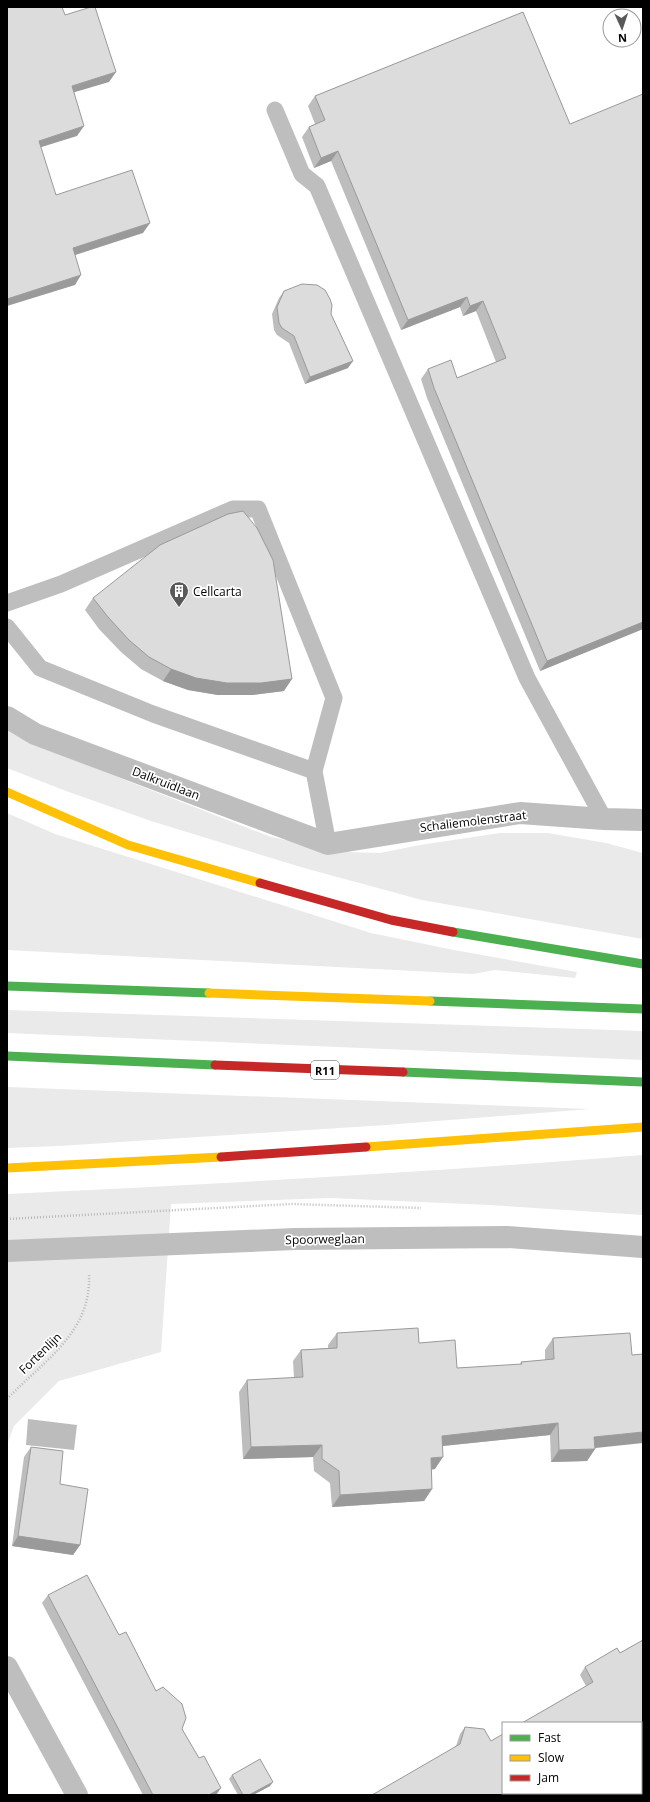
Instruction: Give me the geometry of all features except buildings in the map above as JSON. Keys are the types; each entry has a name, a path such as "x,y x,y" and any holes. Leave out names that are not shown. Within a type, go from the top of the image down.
{"highway":[{"path":"7,792 128,845 391,920 643,964"},
{"path":"7,986 643,1009"},
{"name":"R11","path":"7,1056 643,1082"},
{"path":"7,1168 169,1161 643,1127"}],"street":[{"name":"Dalkruidlaan","path":"7,717 35,734 328,844"},
{"name":"Schaliemolenstraat","path":"328,844 520,813 604,819 643,820"},
{"name":"Spoorweglaan","path":"7,1251 295,1239 499,1237 643,1247"},
{"path":"7,1667 77,1795"}],"lane":[{"path":"275,110 302,174 317,186 527,678 604,819"},
{"path":"7,603 61,584 233,509 258,509 334,698 314,771 328,844"},
{"path":"7,627 40,668 153,714 314,771"}],"path":[{"name":"Fortenlijn","path":"7,1399 68,1340 82,1316 90,1290 87,1247"}],"shaded area":[{"path":"7,727 51,751 271,837 345,852 380,853 420,845 500,833 548,833 606,843 643,853 643,939 422,900 304,868 151,821 66,791 7,768"},
{"path":"7,813 55,834 371,933 454,950 577,972 575,978 495,970 473,974 7,950"},
{"path":"7,1010 643,1031 643,1060 7,1033"},
{"path":"7,1087 590,1109 386,1125 7,1148"},
{"path":"643,1155 643,1215 489,1205 330,1198 171,1204 161,1352 59,1381 14,1426 7,1445 7,1194 325,1177"},
{"path":"28,1419 77,1425 74,1450 26,1445"}],"traffic: fast":[{"path":"453,932 643,964"},
{"path":"7,986 209,993"},
{"path":"430,1001 643,1009"},
{"path":"7,1056 215,1065"},
{"path":"403,1072 643,1082"}],"traffic: slow":[{"path":"7,792 128,845 260,883"},
{"path":"209,993 430,1001"},
{"path":"366,1147 643,1127"},
{"path":"7,1168 221,1157"}],"traffic: jam":[{"path":"260,883 391,920 453,932"},
{"path":"215,1065 403,1072"},
{"path":"221,1157 366,1147"}],"place":[{"name":"Cellcarta","path":"179,608"}]}
